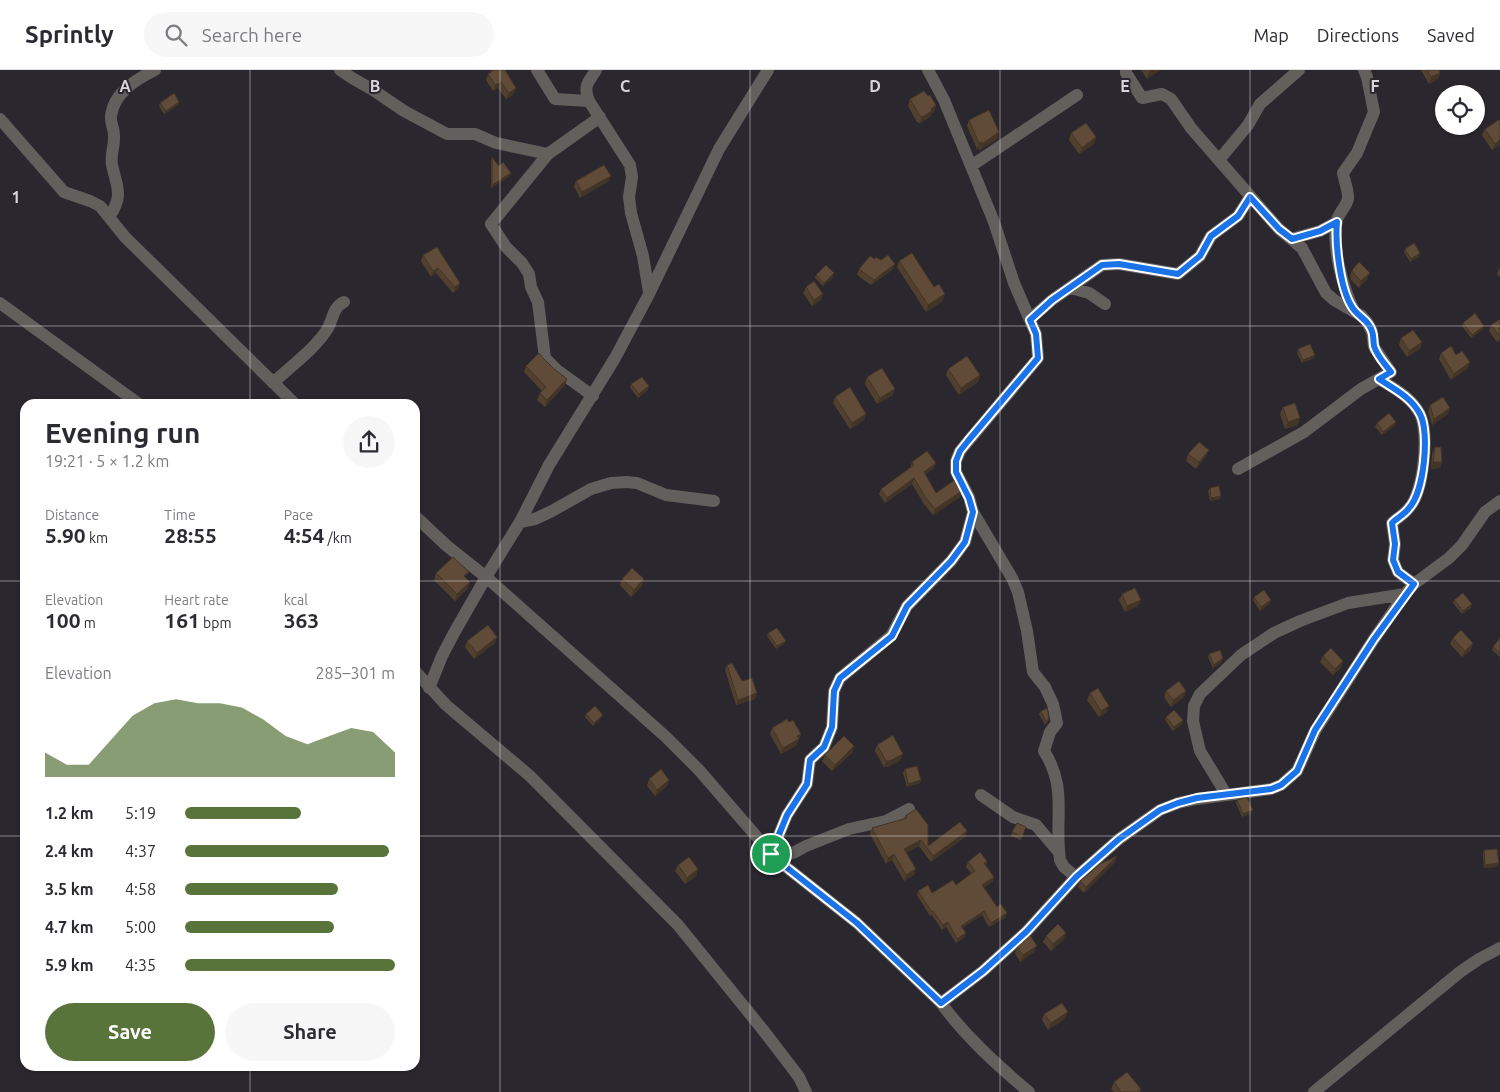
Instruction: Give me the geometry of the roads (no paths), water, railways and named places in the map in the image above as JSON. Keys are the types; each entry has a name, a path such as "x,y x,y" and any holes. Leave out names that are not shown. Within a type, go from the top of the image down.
{"street":[{"path":"109,217 116,207 119,198 119,188 111,155 114,135 111,114 125,89 155,70"},
{"path":"340,70 404,111 447,134 475,134 496,144 548,154"},
{"path":"537,70 555,99 589,101"},
{"path":"596,70 585,91 589,101 630,165 632,177 629,197 631,213 643,256 649,292"},
{"path":"430,688 442,656 486,576 520,522 549,465 615,358 712,162 768,70"},
{"path":"928,70 944,100 994,222 1014,284 1036,334 1038,358 960,451 956,461 956,472 969,498 973,512 1012,578 1018,592 1032,672 1045,687 1055,711 1057,723 1050,732 1044,751 1052,764 1058,780 1058,851 1060,860 1064,867 1076,877"},
{"path":"1126,70 1142,98 1162,94 1171,99 1191,128 1250,197 1279,229 1302,248 1308,256 1314,273 1326,293 1367,322 1372,332 1374,347 1391,372 1361,390 1304,432 1238,469"},
{"path":"1219,160 1248,125 1260,104 1299,70"},
{"path":"1354,311 1338,264 1336,232 1337,222 1348,199 1343,172 1357,152 1374,112 1364,70"},
{"path":"971,166 1077,95"},
{"path":"593,396 557,370 544,358 538,302 531,286 529,274 522,263 506,247 491,224 548,154 600,117"},
{"path":"0,119 64,192 100,206 125,237 290,399"},
{"path":"1030,320 1052,300 1102,265 1119,264 1178,274 1200,256 1211,236 1238,216 1250,197"},
{"path":"1292,239 1320,231 1337,222"},
{"path":"1070,288 1089,292 1105,304"},
{"path":"273,383 315,344 328,328 336,309 344,302"},
{"path":"0,303 132,399"},
{"path":"1379,379 1405,396 1416,408 1421,419 1424,439 1424,462 1420,486 1410,507 1392,523 1395,544 1393,560 1398,572 1414,584"},
{"path":"520,522 535,519 552,512 591,489 611,483 637,483 666,496 714,501"},
{"path":"941,1003 983,971 1026,932 1076,877 1119,839 1160,810 1178,803 1226,794 1271,789 1281,785 1297,771 1315,730 1405,594 1414,584 1449,558 1462,545 1485,512 1500,501"},
{"path":"774,856 787,815 807,784 810,760 824,747 832,727 834,691 840,678 892,636 907,606 951,561 965,542 973,512"},
{"path":"420,521 447,546 486,576 666,737 699,770 774,856 857,923 941,1003 952,1018 987,1055 1029,1092"},
{"path":"1226,794 1200,751 1193,721 1194,706 1200,694 1241,655 1282,629 1348,603 1405,594"},
{"path":"420,677 446,705 530,776 678,925 763,1030 799,1077 806,1092"},
{"path":"981,795 1013,817 1036,825 1058,851"},
{"path":"774,856 795,852 849,829 886,821 909,809"},
{"path":"1314,1092 1460,972 1500,948"}]}
